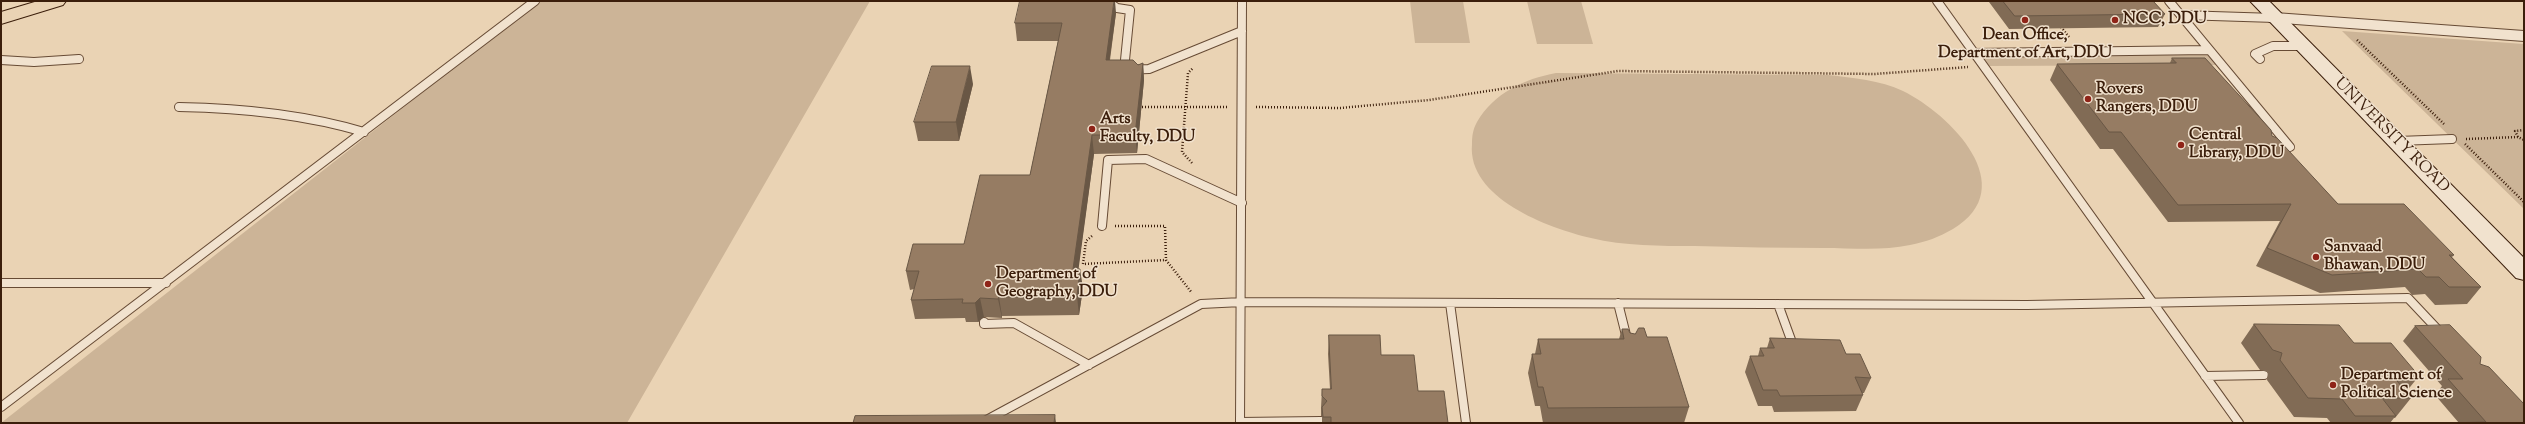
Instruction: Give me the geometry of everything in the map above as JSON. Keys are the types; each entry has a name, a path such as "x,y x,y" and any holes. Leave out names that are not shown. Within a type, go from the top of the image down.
{"main road":[{"path":"1,6 16,1"},
{"path":"1,18 57,1"},
{"name":"UNIVERSITY ROAD","path":"2259,1 2524,272"}],"street":[{"path":"2275,18 2524,36"}],"lane":[{"path":"1,407 535,1"},
{"path":"1107,1 1117,8 1130,10 1124,70 1149,69 1242,31"},
{"path":"1242,1 1242,302 1240,422 1322,421"},
{"path":"1937,1 1985,66 2239,423"},
{"path":"2169,1 2208,50 2290,147 2282,148"},
{"path":"2180,15 2275,18"},
{"path":"2260,59 2255,54 2273,46 2303,46"},
{"path":"1974,53 2208,50"},
{"path":"1,60 34,62 79,59"},
{"path":"1140,78 1141,69"},
{"path":"179,107 262,109 325,120 364,132"},
{"path":"2397,141 2456,139"},
{"path":"1102,226 1108,160 1132,156 1146,159 1242,203"},
{"path":"1,283 166,283"},
{"path":"2336,292 2342,299"},
{"path":"981,423 1201,304 1242,302 1778,304 2153,303 2408,298 2445,337"},
{"path":"1450,303 1466,423"},
{"path":"1618,303 1629,348"},
{"path":"1778,304 1794,348"},
{"path":"984,322 984,324 1014,323 1089,365"},
{"path":"2205,376 2264,375"}],"path":[{"path":"2058,22 2080,51"},
{"path":"2353,35 2456,139 2524,202"},
{"path":"1193,164 1182,152 1188,73 1198,63"},
{"path":"1142,107 1340,108 1429,100 1618,71 1875,74 1985,66"},
{"path":"2518,137 2515,131 2524,130"},
{"path":"2456,139 2518,137 2524,140"},
{"path":"1166,260 1083,264 1086,241 1102,226 1165,226 1166,260 1201,304"}],"shaded area":[{"path":"539,1 870,1 627,423 1,423"},
{"path":"1410,1 1463,1 1470,43 1415,43"},
{"path":"1527,1 1581,1 1593,44 1537,44"},
{"path":"2342,31 2524,44 2524,209"},
{"path":"2208,50 2220,65 1985,66 1974,53"},
{"path":"1556,73 1828,75 1885,84 1903,91 1922,102 1940,116 1958,134 1972,153 1980,173 1981,193 1973,212 1953,229 1937,237 1900,247 1856,249 1643,245 1604,241 1573,233 1554,227 1514,208 1496,195 1482,180 1474,163 1472,144 1474,130 1477,122 1492,103 1501,95 1521,83"}],"building":[{"path":"1020,1 1114,1 1106,60 1133,60 1138,65 1143,63 1135,135 1092,135 1073,269 1080,269 1077,296 999,297 998,299 980,298 975,303 962,303 963,299 911,300 919,271 906,271 913,244 964,244 980,175 1030,175 1062,23 1015,23"},
{"path":"2003,1 2153,1 2165,14 2015,16"},
{"path":"2172,58 2205,58 2271,130 2272,136 2277,138 2338,204 2404,204 2454,255 2449,255 2481,287 2449,287 2439,277 2426,277 2418,269 2332,275 2267,248 2291,204 2178,205 2121,132 2109,132 2057,64 2176,63"},
{"path":"932,66 970,66 956,122 914,122"},
{"path":"2254,324 2339,325 2354,343 2391,343 2419,376 2393,376 2411,398 2382,398 2396,416 2355,416 2342,399 2308,398 2280,360 2282,353 2273,350"},
{"path":"2450,325 2481,357 2480,364 2489,367 2524,404 2524,423 2447,423 2486,422 2448,379 2463,379 2415,326"},
{"path":"1639,328 1644,328 1647,337 1667,337 1689,407 1548,408 1543,387 1538,387 1532,354 1541,354 1538,339 1624,339 1622,329 1628,329 1630,333 1635,334"},
{"path":"1329,335 1380,335 1381,355 1414,355 1418,391 1444,391 1448,423 1331,423 1331,417 1323,417 1322,407 1327,401 1322,396 1322,389 1331,389"},
{"path":"1770,338 1840,340 1846,354 1860,354 1871,378 1855,377 1863,395 1780,396 1777,390 1763,390 1750,356 1764,356 1760,348 1774,348"},
{"path":"1055,415 1054,423 853,423 855,416"}],"place":[{"name":"Dean Office, Department of Art, DDU","path":"2025,20"},
{"name":"NCC, DDU","path":"2115,20"},
{"name":"Rovers Rangers, DDU","path":"2088,99"},
{"name":"Arts Faculty, DDU","path":"1092,129"},
{"name":"Central Library, DDU","path":"2181,145"},
{"name":"Sanvaad Bhawan, DDU","path":"2316,257"},
{"name":"Department of Geography, DDU","path":"988,284"},
{"name":"Department of Political Science","path":"2333,385"}]}
